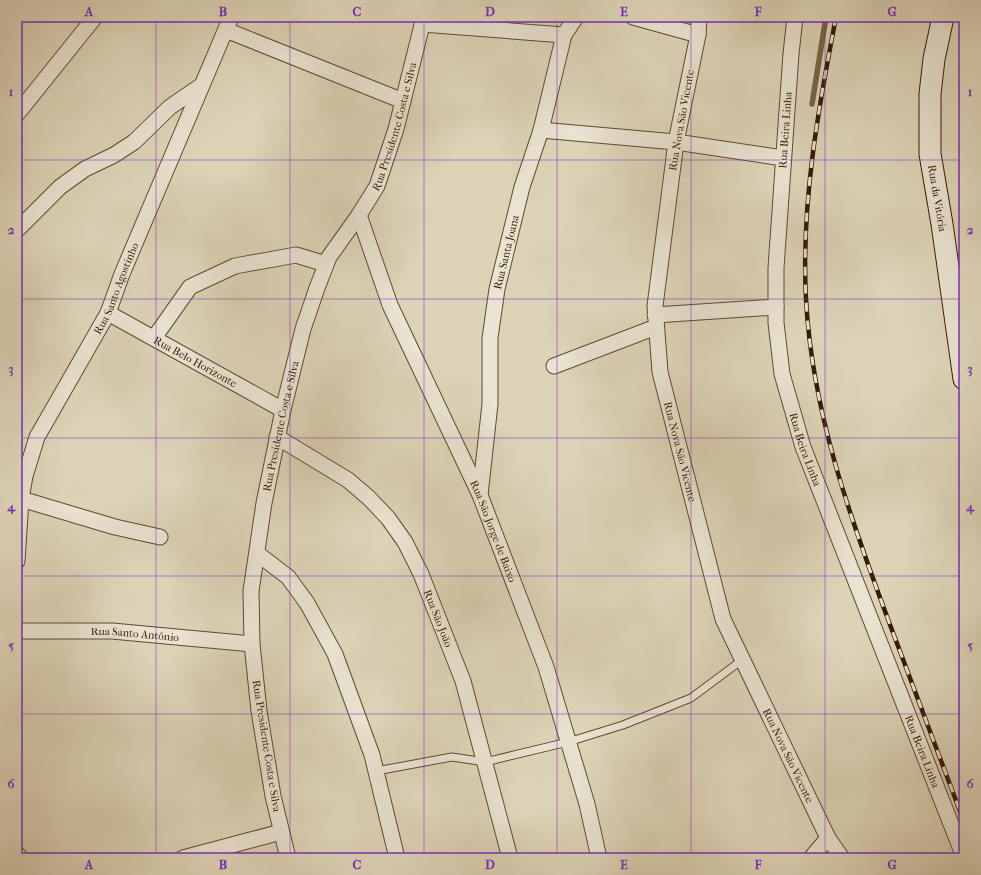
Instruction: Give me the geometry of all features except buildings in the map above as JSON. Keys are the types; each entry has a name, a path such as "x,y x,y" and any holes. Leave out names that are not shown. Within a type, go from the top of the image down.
{"street":[{"path":"17,114 95,17"},
{"name":"Rua Santa Joana","path":"480,495 490,404 490,338 497,290 522,187 541,130 564,35 576,17"},
{"path":"633,17 698,35"},
{"name":"Rua Nova São Vicente","path":"699,17 698,35 676,142 655,321 660,372 723,619 828,838 842,858"},
{"name":"Rua Beira Linha","path":"795,17 783,158 776,268 776,323 782,374 803,447 964,857"},
{"name":"Rua da Vitória","path":"943,17 934,59 930,94 930,154 959,314 964,379"},
{"path":"423,20 564,35"},
{"name":"Rua Presidente Costa e Silva","path":"288,858 281,832 259,711 252,644 251,591 258,554 264,503 277,436 303,329 326,264 377,186 403,101 423,20"},
{"path":"228,23 403,101"},
{"name":"Rua Santo Agostinho","path":"17,561 21,500 25,476 37,437 108,313 122,274 228,23"},
{"path":"17,230 60,187 85,169 114,155 134,142 170,107 202,85"},
{"path":"541,130 676,142 783,158"},
{"name":"Rua São Jorge de Baixo","path":"359,215 390,305 480,495 546,667 587,804 599,858"},
{"path":"154,338 190,287 235,266 296,255 326,264"},
{"path":"554,366 655,321 776,307"},
{"name":"Rua Belo Horizonte","path":"108,313 283,410"},
{"name":"Rua São João","path":"277,436 348,480 374,503 405,542 421,574 463,681 510,858"},
{"path":"21,500 115,527 160,538"},
{"path":"258,554 288,577 307,603 335,654 372,756 397,858"},
{"name":"Rua Santo Antônio","path":"17,631 112,631 252,644"},
{"path":"183,858 281,832"},
{"path":"812,858 828,838"},
{"path":"17,854 21,858"}],"lane":[{"path":"376,771 452,757 485,762 568,742 623,725 691,698 742,660"}],"waterway":[{"path":"812,104 826,17"}],"railway":[{"path":"836,17 812,157 806,228 806,299 816,382 835,464 860,543 964,822"}]}
